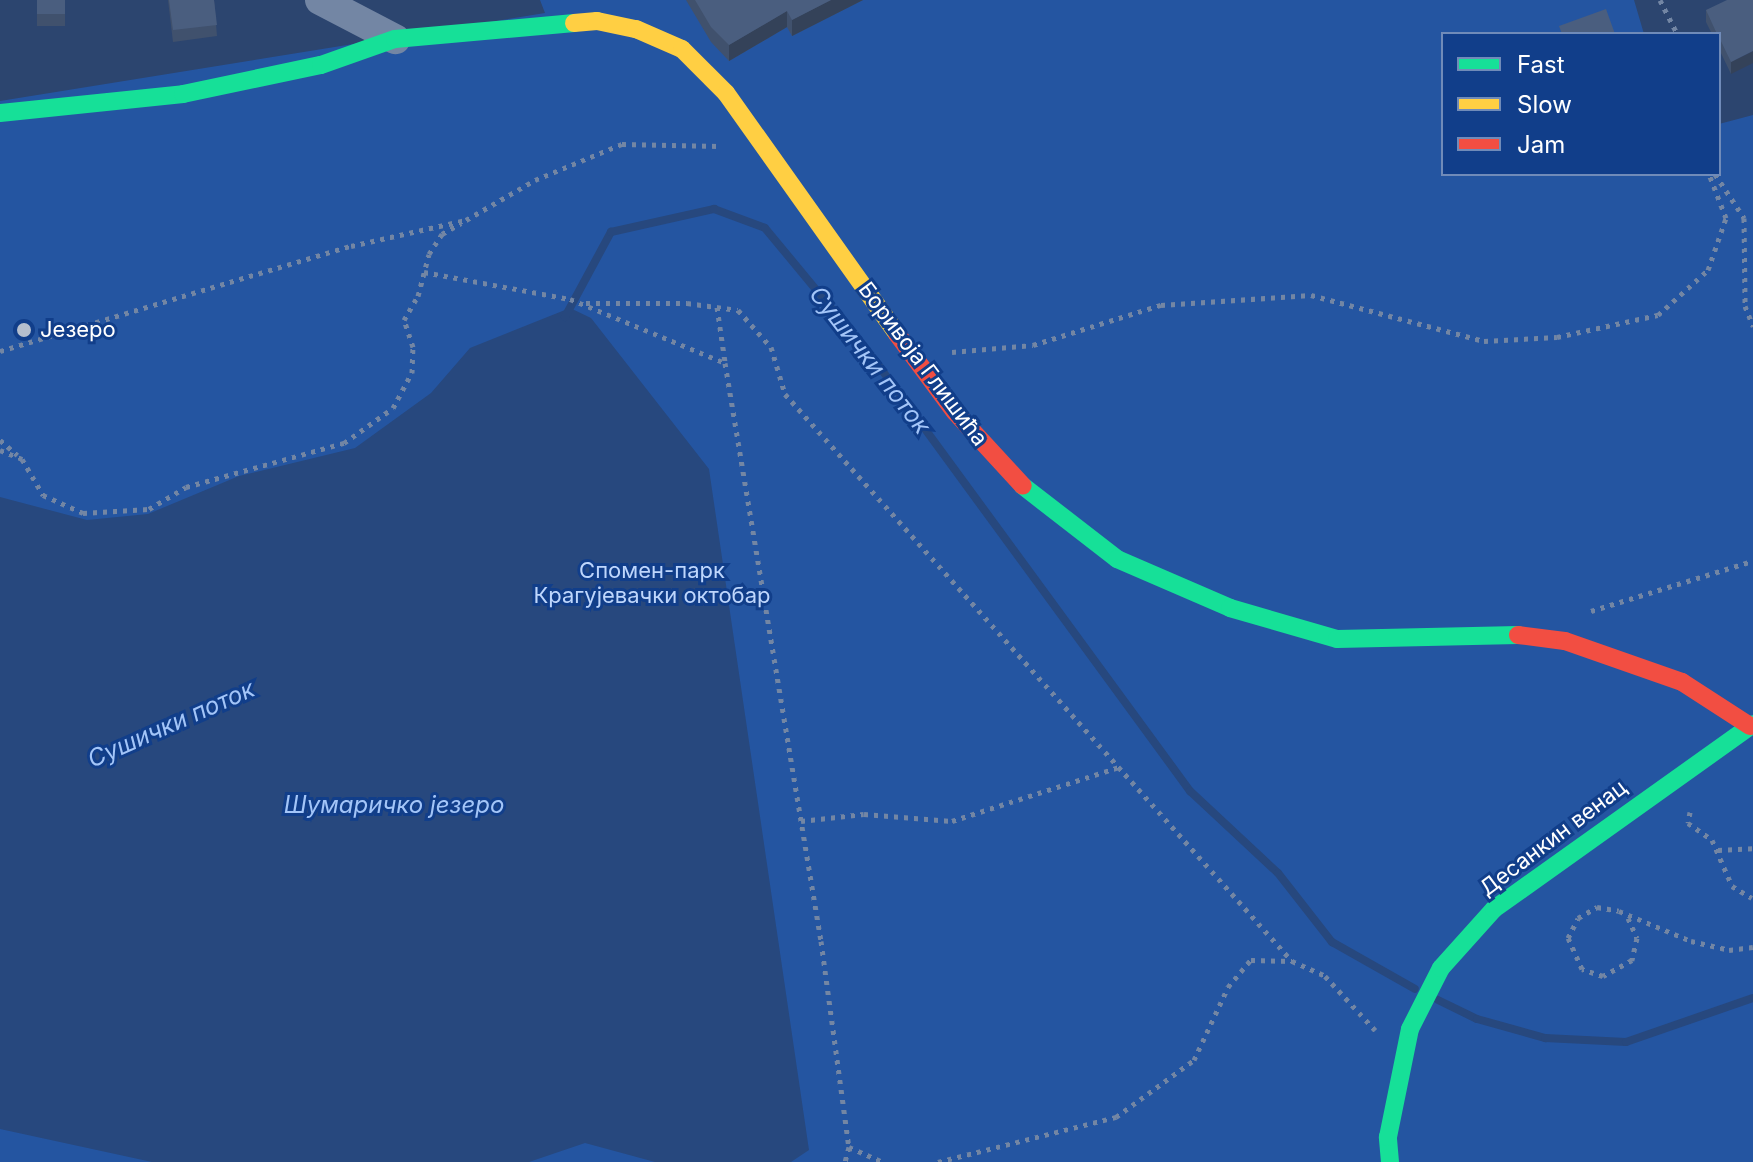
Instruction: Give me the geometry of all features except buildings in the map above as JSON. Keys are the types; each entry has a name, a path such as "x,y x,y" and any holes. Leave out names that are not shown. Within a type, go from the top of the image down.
{"street":[{"path":"320,0 395,39"},
{"name":"Боривоја Глишића","path":"0,113 183,94 321,65 395,39 589,10 682,49 726,93 764,153 955,412 1014,479 1131,565 1230,608 1337,639 1505,633 1565,641 1682,682 1752,725"},
{"name":"Десанкин венац","path":"1390,1162 1388,1137 1410,1029 1441,968 1494,909 1752,725"}],"path":[{"path":"1660,0 1676,32"},
{"path":"0,440 22,459 43,495 83,513 149,509 186,487 344,443 393,408 412,373 413,347 404,320 442,234 535,180 622,144 730,147"},
{"path":"916,356 1033,345 1161,305 1311,295 1484,341 1557,337 1658,315 1708,270 1726,218 1713,176"},
{"path":"1713,176 1744,218 1745,306 1753,326"},
{"path":"0,351 351,246 466,220"},
{"path":"424,272 570,299 725,363"},
{"path":"581,303 738,310 771,347 785,394 1292,961"},
{"path":"717,307 801,821 849,1147 845,1162"},
{"path":"0,450 22,459"},
{"path":"1578,615 1753,561"},
{"path":"801,821 864,814 952,821 1119,767"},
{"path":"1680,775 1693,794 1688,823 1718,850 1732,886 1752,898"},
{"path":"1718,850 1753,848"},
{"path":"1628,918 1637,938 1632,960 1615,974 1582,969 1569,950 1578,918 1609,907 1628,918 1703,944 1729,950 1753,947"},
{"path":"938,1162 1116,1117 1194,1060 1228,987 1251,960 1292,961 1325,976 1404,1057"},
{"path":"849,1147 882,1162"}],"green space":[{"name":"Спомен-парк Крагујевачки октобар","path":"540,0 1634,0 1643,32 1441,32 1441,176 1721,176 1721,123 1753,115 1753,1162 0,1162 0,101 545,13"}],"water":[{"name":"Шумаричко језеро","path":"570,308 591,318 709,469 809,1150 791,1162 655,1162 585,1143 529,1162 152,1162 0,1129 0,497 87,520 148,514 239,476 355,448 431,393 470,348"}],"waterway":[{"name":"Сушички поток","path":"565,317 611,232 714,209 765,228 876,362 1190,791 1278,873 1332,942 1415,989"},
{"name":"Сушички поток","path":"1438,1000 1477,1019 1545,1038 1626,1042 1753,998"}],"traffic: fast":[{"path":"0,113 183,94 321,65 395,39 574,23"},
{"path":"1023,486 1117,559 1230,608 1337,639 1518,635"},
{"path":"1390,1162 1388,1137 1410,1029 1441,968 1494,909 1753,724"}],"traffic: slow":[{"path":"574,23 597,21 636,29 682,49 726,93 897,334"}],"traffic: jam":[{"path":"897,334 955,412 1023,486"},
{"path":"1518,635 1565,641 1682,682 1750,726"}],"place":[{"name":"Језеро","path":"24,330"}]}
